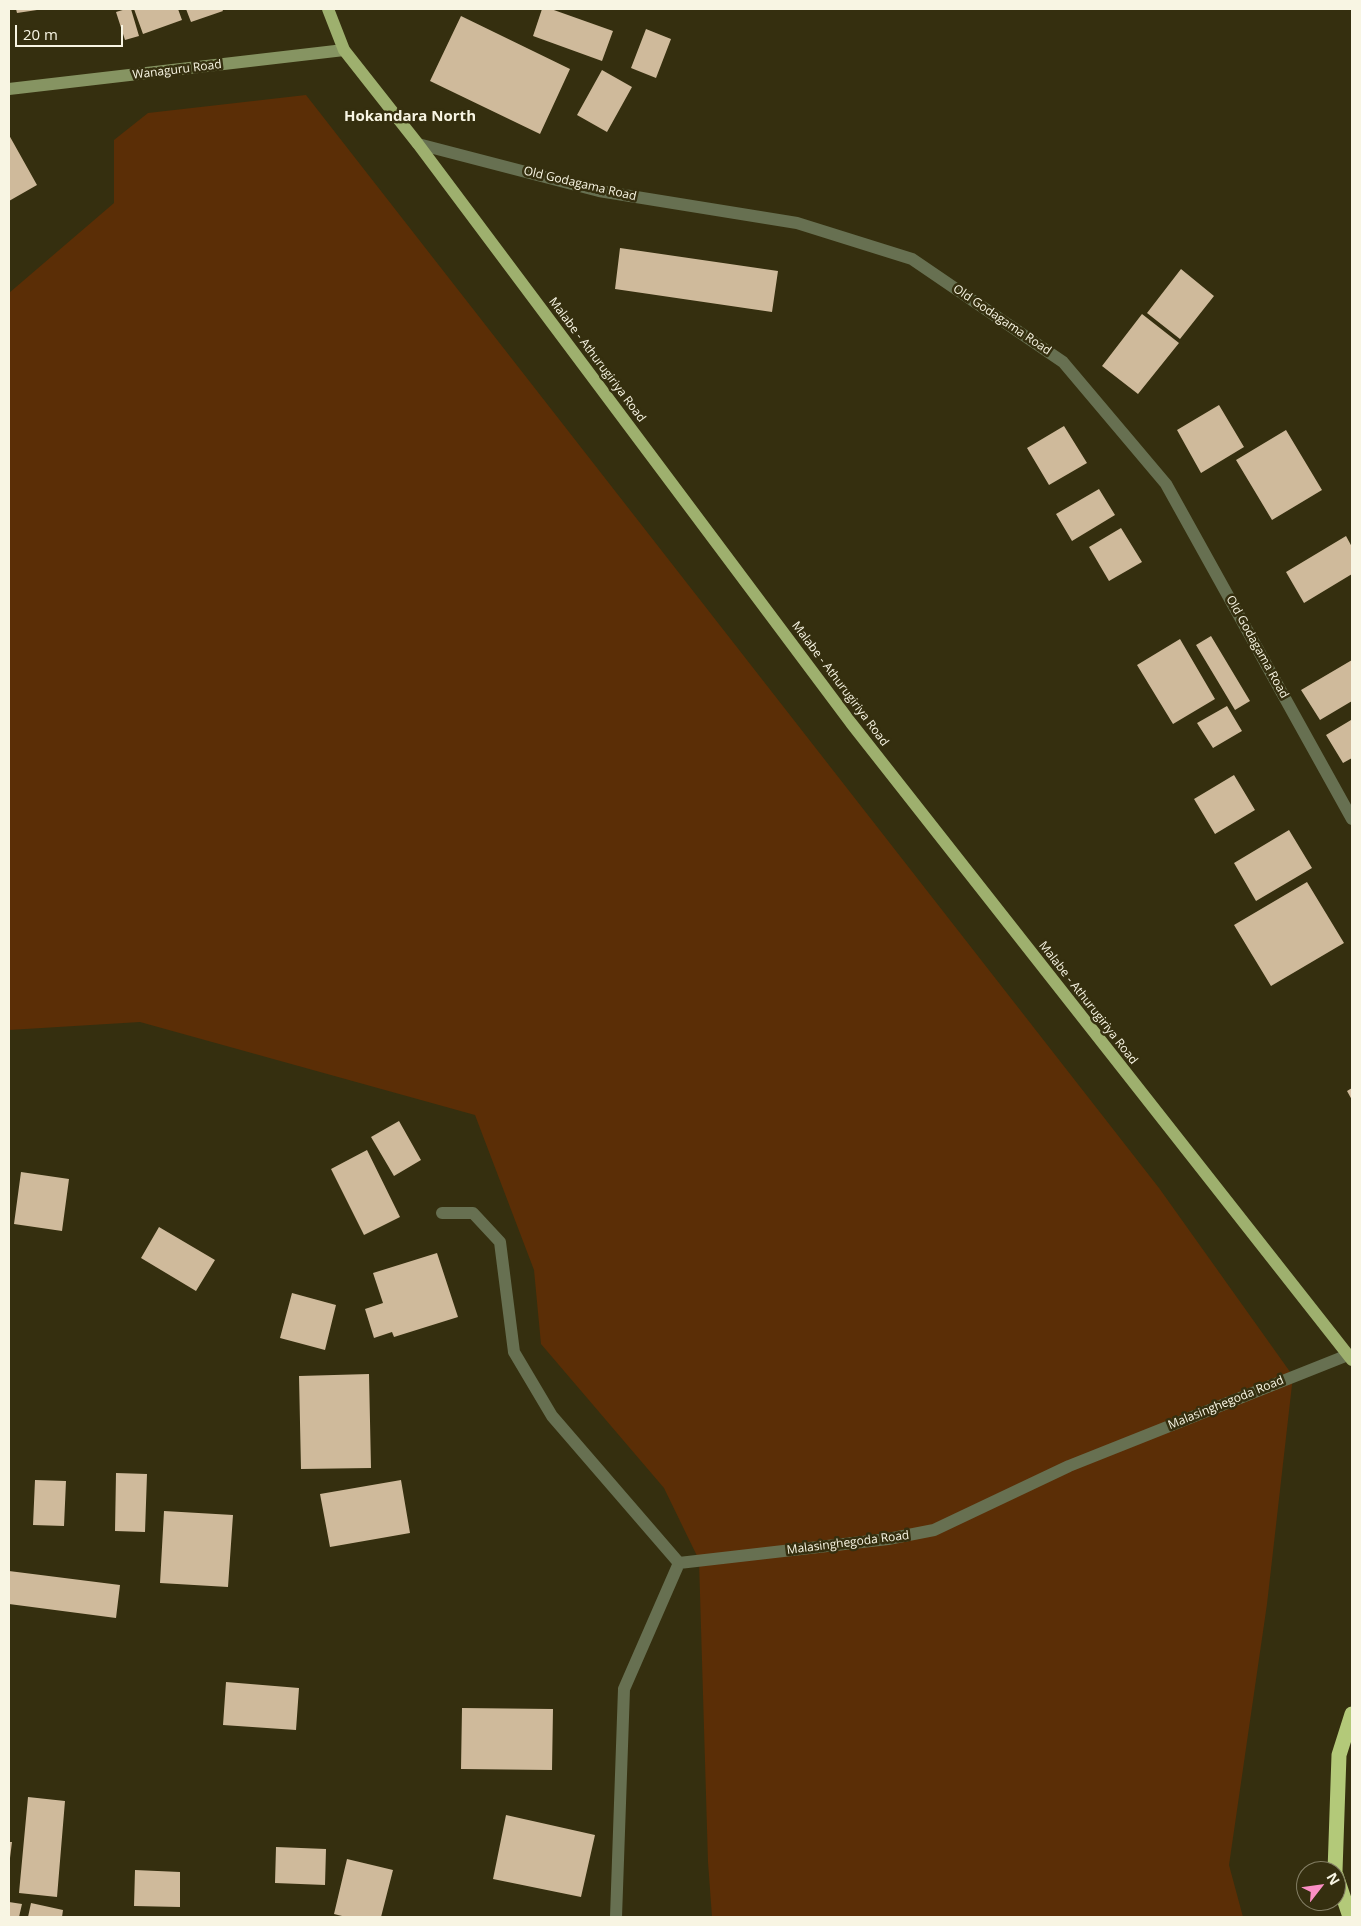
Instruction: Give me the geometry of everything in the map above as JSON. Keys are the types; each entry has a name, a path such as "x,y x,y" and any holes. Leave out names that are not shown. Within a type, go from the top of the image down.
{"highway":[{"path":"1335,1861 1339,1755 1352,1714"},
{"path":"1346,1905 1350,1917"}],"main road":[{"name":"Malabe - Athurugiriya Road","path":"328,9 344,50 418,144 851,723 1350,1358"}],"street":[{"name":"Wanaguru Road","path":"9,89 344,50"},
{"name":"Old Godagama Road","path":"418,144 599,191 797,223 912,258 1063,362 1166,484 1352,818"},
{"path":"442,1213 473,1213 500,1242 514,1352 552,1416 679,1563 624,1689 616,1917"},
{"name":"Malasinghegoda Road","path":"679,1563 888,1540 934,1530 1069,1466 1350,1358"}],"shaded area":[{"path":"306,95 1159,1188 1293,1376 1267,1604 1229,1865 1243,1917 712,1917 708,1862 699,1560 664,1488 541,1344 534,1270 475,1115 140,1022 9,1030 9,293 114,203 114,140 148,113"}],"building":[{"path":"16,9 37,9 37,10 17,13"},
{"path":"131,9 139,36 125,40 116,12"},
{"path":"134,9 178,9 182,20 143,34"},
{"path":"186,9 222,9 223,11 191,22"},
{"path":"542,9 551,9 613,31 602,61 533,36"},
{"path":"461,16 570,69 540,134 430,81"},
{"path":"646,29 671,39 656,78 631,68"},
{"path":"602,70 632,87 607,132 577,115"},
{"path":"9,135 37,185 9,201"},
{"path":"620,248 778,271 772,312 615,289"},
{"path":"1181,269 1214,296 1180,339 1147,313"},
{"path":"1142,314 1179,343 1138,394 1102,366"},
{"path":"1219,405 1244,447 1201,473 1177,430"},
{"path":"1064,426 1087,463 1049,485 1027,448"},
{"path":"1286,430 1322,490 1272,520 1236,460"},
{"path":"1099,489 1115,515 1072,541 1056,514"},
{"path":"1121,528 1142,562 1109,581 1089,547"},
{"path":"1346,536 1352,547 1352,574 1304,603 1286,572"},
{"path":"1211,636 1250,701 1235,710 1196,645"},
{"path":"1180,639 1215,699 1173,724 1137,665"},
{"path":"1352,660 1352,701 1320,720 1301,690"},
{"path":"1227,706 1242,731 1213,748 1197,723"},
{"path":"1351,720 1352,758 1343,763 1326,735"},
{"path":"1234,775 1255,810 1215,834 1194,799"},
{"path":"1289,830 1312,868 1256,901 1234,863"},
{"path":"1307,882 1344,943 1271,986 1234,925"},
{"path":"1352,1088 1352,1100 1347,1091"},
{"path":"399,1121 421,1160 394,1176 371,1137"},
{"path":"367,1150 400,1217 364,1235 331,1169"},
{"path":"21,1172 69,1179 62,1231 14,1224"},
{"path":"159,1227 215,1260 196,1291 141,1258"},
{"path":"437,1253 458,1317 394,1337 392,1332 374,1338 365,1309 383,1303 373,1273"},
{"path":"292,1293 336,1305 325,1350 280,1338"},
{"path":"369,1374 371,1468 301,1469 299,1376"},
{"path":"116,1473 147,1474 145,1532 115,1531"},
{"path":"35,1480 66,1481 64,1526 33,1525"},
{"path":"401,1480 410,1533 330,1547 320,1494"},
{"path":"164,1511 233,1515 228,1587 160,1583"},
{"path":"9,1571 120,1585 116,1618 9,1604"},
{"path":"226,1682 299,1688 296,1730 223,1725"},
{"path":"462,1708 553,1709 552,1770 461,1769"},
{"path":"28,1797 65,1801 57,1897 19,1893"},
{"path":"506,1815 595,1835 581,1897 493,1879"},
{"path":"9,1842 12,1842 10,1858 9,1858"},
{"path":"276,1847 326,1849 325,1885 275,1883"},
{"path":"347,1859 393,1870 381,1917 346,1917 334,1914"},
{"path":"135,1870 180,1872 180,1907 134,1906"},
{"path":"9,1902 22,1904 19,1917 9,1917"},
{"path":"31,1903 63,1910 62,1917 28,1917"}],"district":[{"name":"Hokandara North","path":"410,117"}]}
